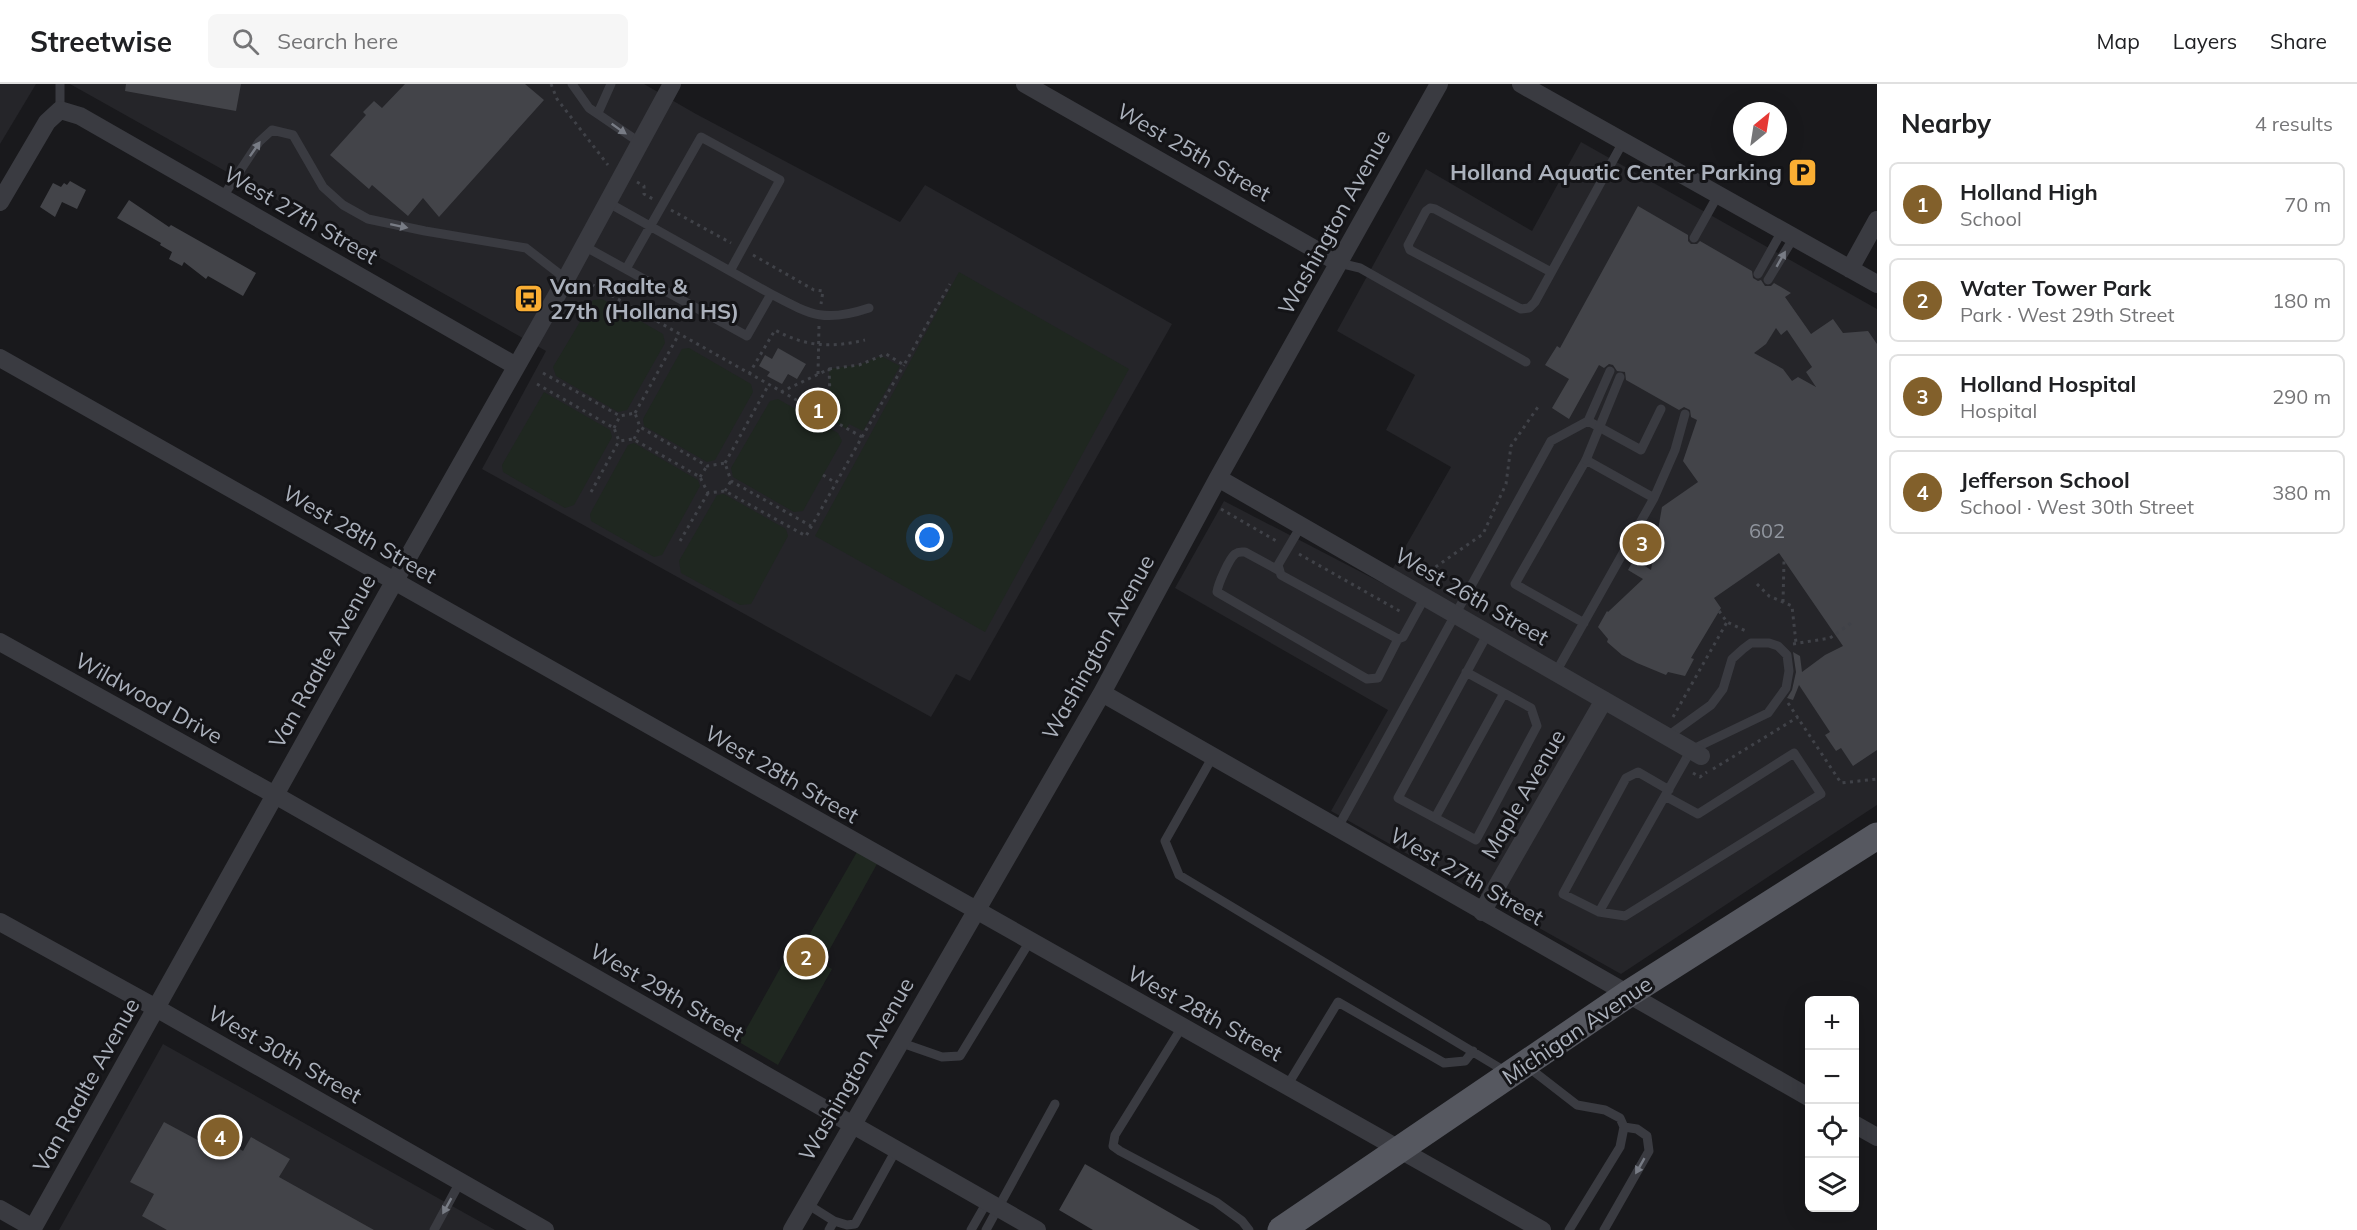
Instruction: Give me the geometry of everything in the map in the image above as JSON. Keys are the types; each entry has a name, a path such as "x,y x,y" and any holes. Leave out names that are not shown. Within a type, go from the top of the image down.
{"main road":[{"name":"Michigan Avenue","path":"1288,1228 1628,994 1873,844"}],"street":[{"name":"Van Raalte Avenue","path":"33,1229 394,581 566,279 672,84"},
{"name":"West 25th Street","path":"1025,84 1339,263"},
{"name":"Washington Avenue","path":"792,1230 1102,693 1218,478 1439,84"},
{"path":"1521,84 1877,284"},
{"name":"West 27th Street","path":"60,110 80,117 516,366"},
{"path":"0,202 46,122 60,110"},
{"path":"1850,269 1877,220"},
{"name":"West 28th Street","path":"0,358 1542,1230"},
{"name":"West 26th Street","path":"1218,478 1696,753"},
{"name":"Wildwood Drive","path":"0,642 274,795"},
{"name":"West 27th Street","path":"1102,693 1805,1096"},
{"name":"Maple Avenue","path":"1482,912 1604,700"},
{"name":"West 29th Street","path":"274,795 1037,1230"},
{"name":"West 30th Street","path":"0,922 156,1008 545,1230"},
{"path":"1859,1127 1877,1137"},
{"path":"0,1209 33,1229"}],"lane":[{"path":"60,84 60,110"},
{"path":"572,84 589,108 639,142"},
{"path":"598,113 611,84"},
{"path":"222,198 259,142 272,130 293,135 323,187 343,205 368,219 526,248 566,279"},
{"path":"626,269 701,137 780,180 730,271"},
{"path":"1551,272 1430,208 1426,211 1408,245 1410,250 1521,309 1529,308 1535,302 1623,142"},
{"path":"1694,238 1718,195"},
{"path":"607,202 806,313 819,317 837,316 869,308"},
{"path":"1758,274 1788,234"},
{"path":"1768,280 1788,234"},
{"path":"584,246 747,336 771,294"},
{"path":"1339,263 1360,268 1526,362"},
{"path":"1337,829 1551,441 1588,421 1610,371"},
{"path":"1584,623 1515,584 1586,460 1620,377"},
{"path":"1588,421 1641,450 1660,409"},
{"path":"1556,672 1654,498 1675,450 1685,414"},
{"path":"1586,460 1654,498"},
{"path":"1278,570 1278,565 1301,526"},
{"path":"1398,639 1281,575 1278,570 1245,552 1234,554 1218,586 1217,592 1367,679 1378,678 1398,639 1402,637 1422,595"},
{"path":"1466,672 1531,708 1537,726 1476,840 1398,798 1466,672 1488,633"},
{"path":"1599,912 1667,793 1696,753 1768,713 1783,693 1789,671 1786,655 1780,647 1768,643 1751,643 1743,648 1732,659 1723,689 1711,705 1668,736"},
{"path":"1435,818 1503,693"},
{"path":"1794,753 1821,794 1625,916 1599,912 1563,894 1626,778 1638,772 1667,793 1698,814 1794,753"},
{"path":"1212,758 1165,841 1179,875 1473,1051 1517,1069 1577,1105 1605,1110 1620,1118 1624,1127 1620,1147 1569,1230"},
{"path":"899,1042 942,1057 960,1056 1030,941"},
{"path":"1287,1086 1338,1002 1444,1063 1465,1061 1473,1051"},
{"path":"1182,1027 1115,1136 1113,1146 1216,1202 1242,1221 1249,1230"},
{"path":"971,1230 993,1205 1055,1104"},
{"path":"1604,1230 1649,1151 1647,1136 1637,1129 1624,1127"},
{"path":"807,1204 832,1226 855,1224 896,1150"},
{"path":"434,1230 460,1182"},
{"path":"986,1230 993,1205"}],"path":[{"path":"708,493 725,491 806,536 950,284"},
{"path":"593,285 862,437"},
{"path":"818,374 819,317 823,291"},
{"path":"749,374 775,330 794,340 818,345 847,344 865,340"},
{"path":"543,373 620,416 635,413 680,334"},
{"path":"781,392 829,369 859,365 886,354 904,364"},
{"path":"829,369 831,420"},
{"path":"537,384 614,428 619,441 591,492"},
{"path":"768,385 725,463 731,481 811,526"},
{"path":"1206,501 1404,614 1422,595 1434,568 1483,534 1506,484 1511,446 1540,404"},
{"path":"635,413 640,427 706,466 725,463"},
{"path":"614,428 620,416"},
{"path":"633,440 640,427"},
{"path":"619,441 633,440 700,477 708,493"},
{"path":"700,477 706,466"},
{"path":"823,475 836,483"},
{"path":"725,491 731,481"},
{"path":"680,541 708,493"},
{"path":"1783,602 1784,561"},
{"path":"1757,584 1769,596 1792,606 1796,643"},
{"path":"1719,611 1727,622"},
{"path":"1780,647 1830,638 1854,621"},
{"path":"1783,693 1841,783 1877,779"}],"shaded area":[{"path":"0,84 36,84 0,144"},
{"path":"70,84 644,84 900,222 925,185 1172,324 970,681 956,674 931,717 482,469 546,351"},
{"path":"1581,142 1877,309 1877,805 1621,974 1331,811 1388,710 1175,588 1224,501 1384,584 1451,467 1386,430 1415,375 1337,331 1426,169 1532,231"},
{"path":"959,272 1129,369 985,632 815,536"},
{"path":"602,299 663,334 665,343 627,410 618,412 556,376 553,367 593,300"},
{"path":"689,348 751,384 753,392 715,460 707,462 644,426 643,419 682,349"},
{"path":"881,356 900,366 863,431 849,424 847,429 831,420 829,369 859,365"},
{"path":"544,392 610,430 612,437 574,505 565,508 503,472 502,465"},
{"path":"778,399 838,433 842,441 803,511 794,512 733,477 731,468 770,401"},
{"path":"634,443 698,480 700,486 662,555 654,557 591,521 590,514 628,445"},
{"path":"724,494 786,529 788,536 751,604 740,605 681,573 679,561 717,495"},
{"path":"857,852 877,864 822,963 832,969 778,1065 739,1042 792,947 800,951"},
{"path":"163,1044 495,1230 59,1230"}],"building":[{"path":"126,84 241,84 236,111 125,91"},
{"path":"405,84 525,84 544,100 439,217 423,198 408,216 372,185 369,189 330,155 366,115 363,112 374,101 382,108"},
{"path":"70,181 86,190 77,209 62,202 55,217 40,207 53,183 61,187"},
{"path":"129,200 169,227 171,225 256,273 243,296 208,276 206,279 184,262 182,266 169,259 172,252 160,245 161,243 117,218"},
{"path":"1638,206 1688,235 1688,241 1691,244 1697,244 1700,241 1752,271 1753,278 1761,280 1765,286 1771,286 1774,283 1791,293 1785,297 1811,334 1833,319 1843,333 1868,331 1877,344 1877,750 1853,766 1841,748 1836,751 1825,735 1830,732 1799,685 1793,700 1787,698 1792,690 1796,672 1793,652 1800,656 1802,672 1825,655 1843,646 1779,553 1714,598 1721,608 1691,658 1694,659 1685,676 1668,672 1666,675 1637,663 1622,655 1607,642 1608,639 1598,627 1607,611 1643,579 1628,570 1634,559 1651,570 1662,507 1698,482 1683,461 1697,420 1691,417 1690,410 1684,407 1679,410 1626,380 1625,372 1617,371 1613,365 1609,364 1604,368 1599,365 1569,419 1552,408 1569,379 1545,365 1557,346 1560,348","holes":["1776,328 1781,335 1787,330 1812,367 1806,372 1816,387 1798,377 1792,381 1783,369 1754,353 1766,344"]},
{"path":"778,348 806,364 797,379 788,374 782,384 767,376 770,372 759,366 765,355 772,359"},
{"path":"164,1122 218,1151 224,1140 243,1151 251,1137 290,1159 279,1177 374,1230 167,1230 142,1216 154,1194 130,1182"},
{"path":"1085,1164 1200,1230 1093,1230 1059,1210"}],"place":[{"name":"Holland Aquatic Center Parking","path":"1803,172"},
{"name":"Van Raalte & 27th (Holland HS)","path":"529,299"},
{"name":"Holland High","path":"818,410"},
{"name":"Holland Hospital","path":"1642,543"},
{"name":"Water Tower Park","path":"806,957"},
{"name":"Jefferson School","path":"220,1137"}]}
